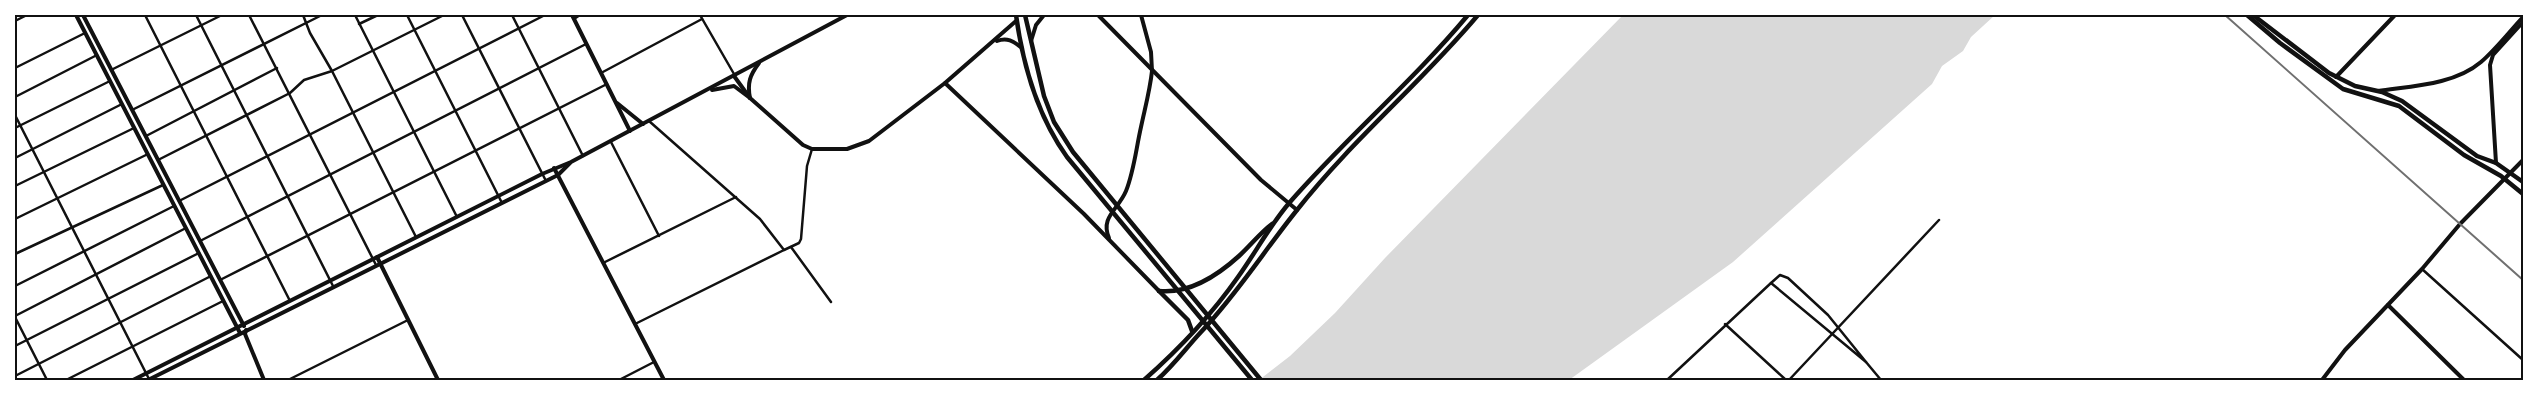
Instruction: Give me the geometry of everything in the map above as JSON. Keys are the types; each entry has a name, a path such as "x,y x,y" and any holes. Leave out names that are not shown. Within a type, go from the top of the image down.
{"main road":[{"path":"76,15 237,327 243,332"},
{"path":"83,15 243,324 243,332 264,380"},
{"path":"133,380 554,168 571,162 611,142 847,15"},
{"path":"1016,15 1031,86 1042,117 1051,134 1067,157 1252,380"},
{"path":"1025,15 1044,96 1054,122 1073,152 1260,380"},
{"path":"1031,41 1036,25 1044,15"},
{"path":"1098,15 1261,180 1297,210"},
{"path":"1110,240 1106,230 1107,219 1116,210 1127,187 1147,109 1152,71 1151,52 1140,15"},
{"path":"1144,380 1192,331 1231,286 1288,204 1352,135 1430,58 1468,15"},
{"path":"1158,380 1176,363 1230,300 1297,210 1373,126 1448,50 1478,15"},
{"path":"2247,15 2280,43 2343,89 2399,106 2464,155 2504,178 2523,194"},
{"path":"2253,15 2336,77 2360,88 2375,91 2402,101 2477,156 2496,163 2512,172 2523,182"},
{"path":"2336,77 2395,15"},
{"path":"573,17 630,131"},
{"path":"2375,91 2435,82 2464,73 2480,63 2523,17"},
{"path":"705,92 734,86 750,98 795,140 812,149 847,148 865,144 944,83 994,42 1016,21"},
{"path":"2496,163 2490,65 2493,55 2523,22"},
{"path":"994,42 1003,39 1011,40 1023,48"},
{"path":"750,98 748,85 750,77 760,62"},
{"path":"734,76 750,98"},
{"path":"944,83 1110,240 1188,320 1192,331"},
{"path":"616,102 643,124"},
{"path":"2322,380 2345,350 2422,269 2460,224 2523,160"},
{"path":"148,380 558,175 571,162"},
{"path":"554,168 664,380"},
{"path":"1159,291 1174,292 1207,279 1238,258 1274,224"},
{"path":"375,258 438,380"},
{"path":"2388,305 2464,380"}],"street":[{"path":"15,21 27,15"},
{"path":"145,15 290,300"},
{"path":"196,15 333,286"},
{"path":"112,70 222,15"},
{"path":"249,15 375,258"},
{"path":"303,15 314,40 332,71 416,237"},
{"path":"132,110 322,15"},
{"path":"355,15 392,92 457,217"},
{"path":"359,24 378,15"},
{"path":"407,15 474,151 502,202"},
{"path":"158,160 290,93 304,80 332,71 444,15"},
{"path":"462,15 546,181"},
{"path":"512,15 583,156"},
{"path":"179,201 545,15"},
{"path":"573,17 580,15"},
{"path":"700,15 734,76"},
{"path":"601,73 702,19"},
{"path":"15,68 85,33"},
{"path":"200,241 286,195 414,132 586,43"},
{"path":"15,97 97,55"},
{"path":"146,136 277,68"},
{"path":"15,128 110,81"},
{"path":"220,280 606,84"},
{"path":"15,158 122,104"},
{"path":"15,115 148,380"},
{"path":"649,121 760,219 784,250"},
{"path":"15,186 134,128"},
{"path":"611,142 659,236"},
{"path":"635,324 798,243 801,239 807,166 812,149"},
{"path":"15,219 148,154"},
{"path":"2519,164 2523,168"},
{"path":"15,254 71,226 164,184"},
{"path":"603,263 736,198"},
{"path":"15,286 174,206"},
{"path":"1725,324 1787,380 1833,334 1939,220"},
{"path":"47,380 15,317 186,228"},
{"path":"791,247 831,302"},
{"path":"15,346 199,253"},
{"path":"2422,269 2523,360"},
{"path":"1667,380 1706,346 1725,324 1783,274 1839,327 1881,380"},
{"path":"15,376 211,276"},
{"path":"1771,283 1866,362"},
{"path":"66,380 223,300"},
{"path":"288,380 408,320"},
{"path":"619,380 654,362"}],"shaded area":[{"path":"1623,15 1995,15 1971,37 1963,51 1942,66 1932,84 1733,262 1569,380 1259,380 1290,356 1335,313 1385,258"}],"railway":[{"path":"2225,15 2523,280"}]}
